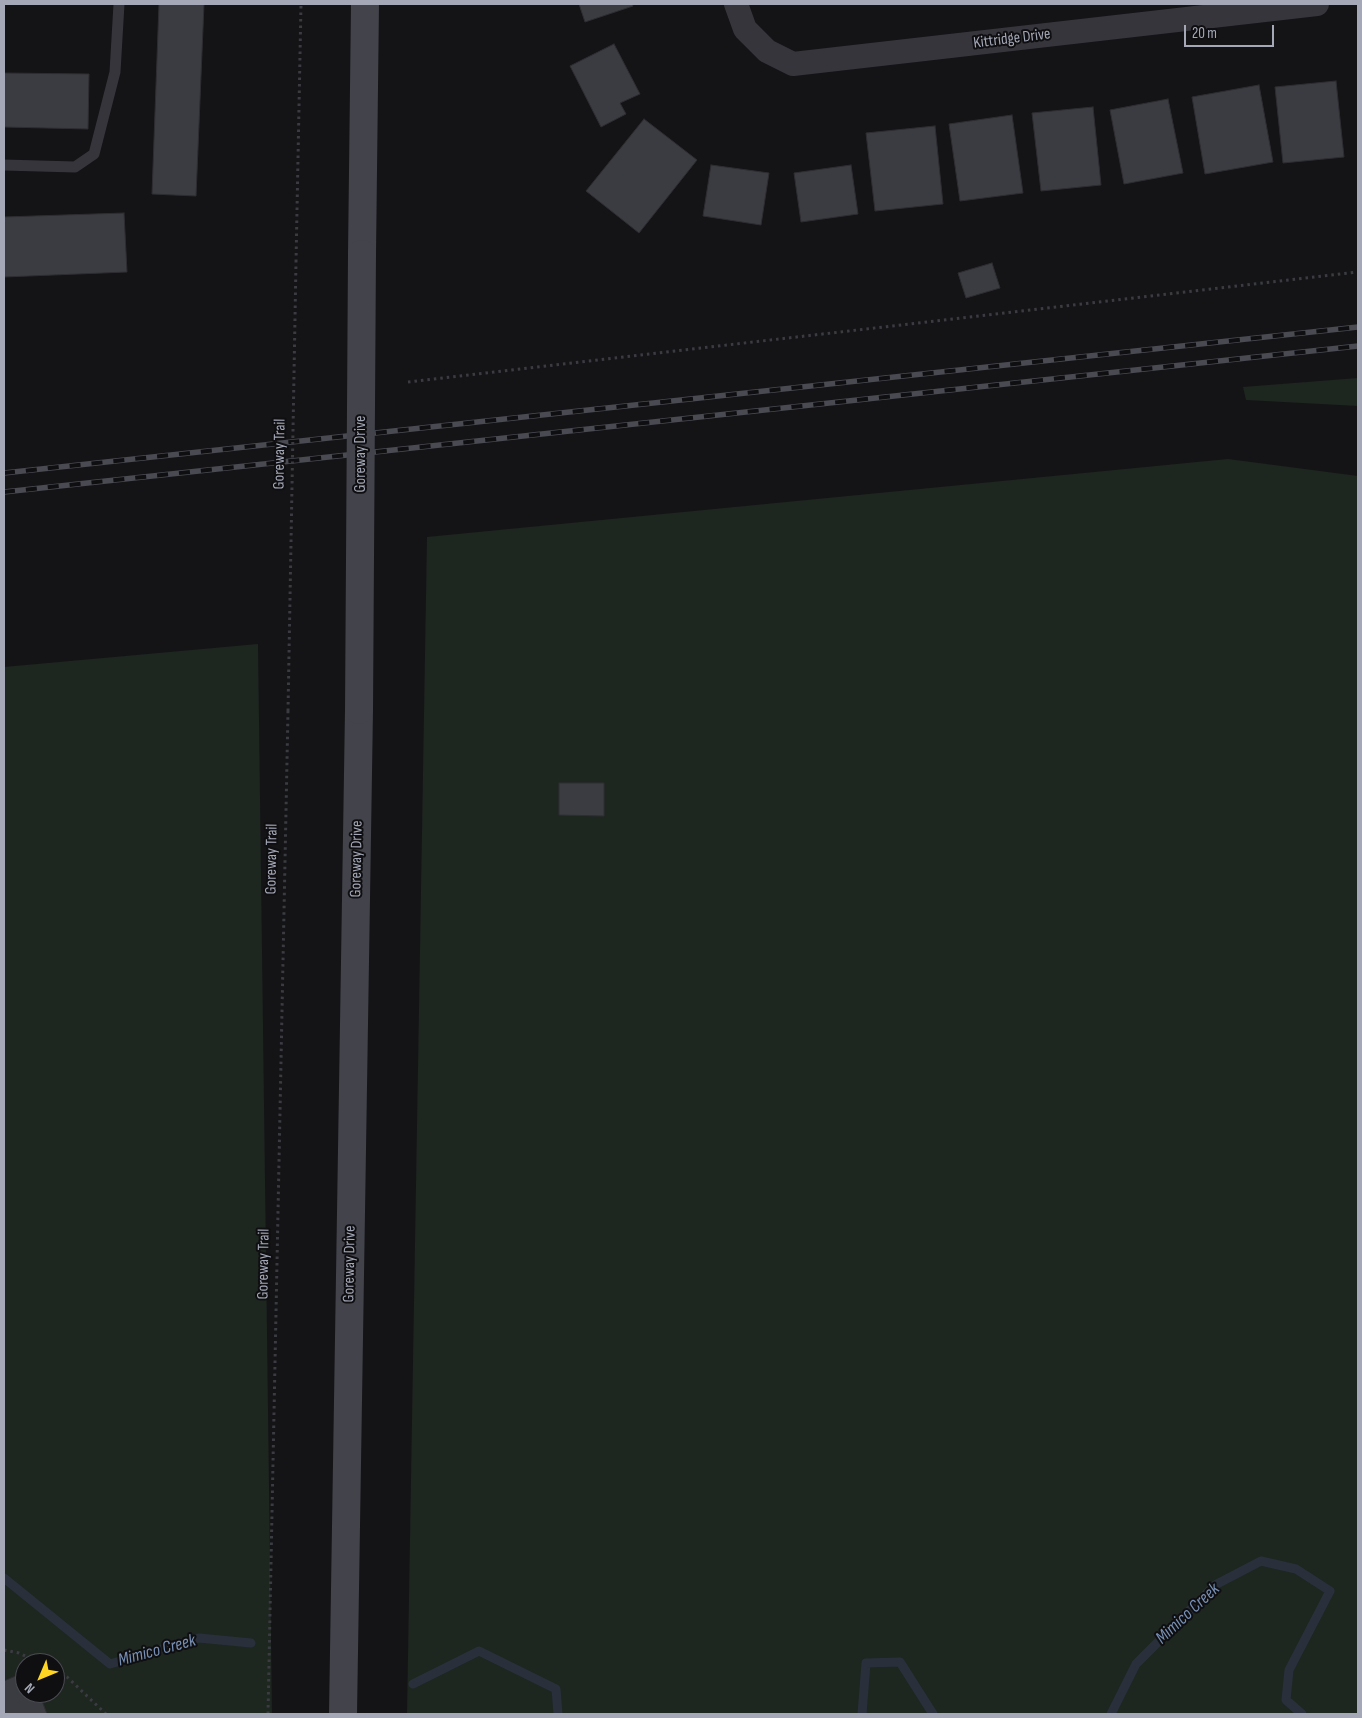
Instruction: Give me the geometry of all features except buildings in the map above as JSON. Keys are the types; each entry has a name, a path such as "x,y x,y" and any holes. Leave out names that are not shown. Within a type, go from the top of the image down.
{"main road":[{"name":"Goreway Drive","path":"343,1714 359,710 362,254 366,4"}],"street":[{"name":"Kittridge Drive","path":"736,4 745,29 768,51 793,64 1317,4"}],"lane":[{"path":"4,165 75,167 94,154 115,72 119,4"}],"path":[{"name":"Goreway Trail","path":"268,1714 301,4"},
{"path":"408,382 1358,272"},
{"path":"4,1650 20,1653"},
{"path":"65,1676 106,1714"}],"shaded area":[{"path":"1358,378 1358,406 1246,400 1243,387"},
{"path":"1228,459 1358,476 1358,1714 407,1714 427,537"},
{"path":"258,644 272,1714 4,1714 4,667"}],"waterway":[{"name":"Mimico Creek","path":"1111,1714 1136,1664 1215,1585 1261,1561 1296,1569 1330,1591 1289,1670 1286,1700 1302,1714"},
{"name":"Mimico Creek","path":"4,1578 110,1664 199,1638 251,1643"},
{"name":"Mimico Creek","path":"413,1684 479,1651 556,1689 558,1714"},
{"name":"Mimico Creek","path":"862,1714 866,1663 900,1662 933,1714"}],"railway":[{"path":"4,473 1358,327"},
{"path":"4,492 1358,346"}]}
